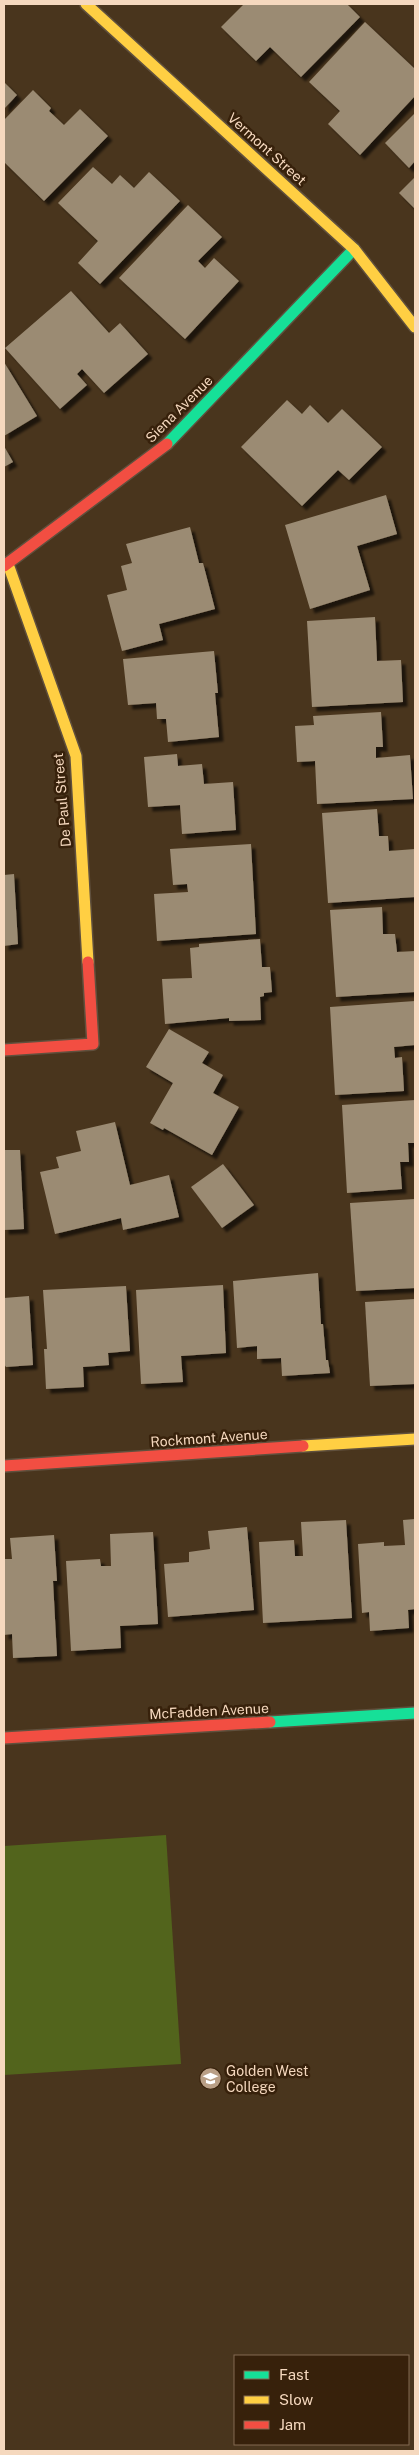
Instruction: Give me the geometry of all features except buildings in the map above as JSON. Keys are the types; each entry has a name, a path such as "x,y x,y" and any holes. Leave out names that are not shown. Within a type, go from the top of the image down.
{"street":[{"name":"Vermont Street","path":"86,4 354,249 415,327"},
{"name":"Siena Avenue","path":"6,565 161,450 354,249"},
{"name":"De Paul Street","path":"4,1050 93,1044 76,756 6,565"},
{"name":"Rockmont Avenue","path":"4,1466 415,1440"},
{"name":"McFadden Avenue","path":"4,1738 415,1714"}],"green space":[{"path":"166,1835 181,2064 4,2075 4,1846"}],"traffic: fast":[{"path":"167,444 354,249"},
{"path":"270,1722 415,1713"}],"traffic: slow":[{"path":"86,4 354,249 415,327"},
{"path":"8,564 76,756 88,962"},
{"path":"303,1446 415,1439"}],"traffic: jam":[{"path":"4,566 167,444"},
{"path":"4,1050 93,1044 88,962"},
{"path":"4,1466 303,1446"},
{"path":"4,1738 270,1722"}],"place":[{"name":"Golden West College","path":"210,2079"}]}
